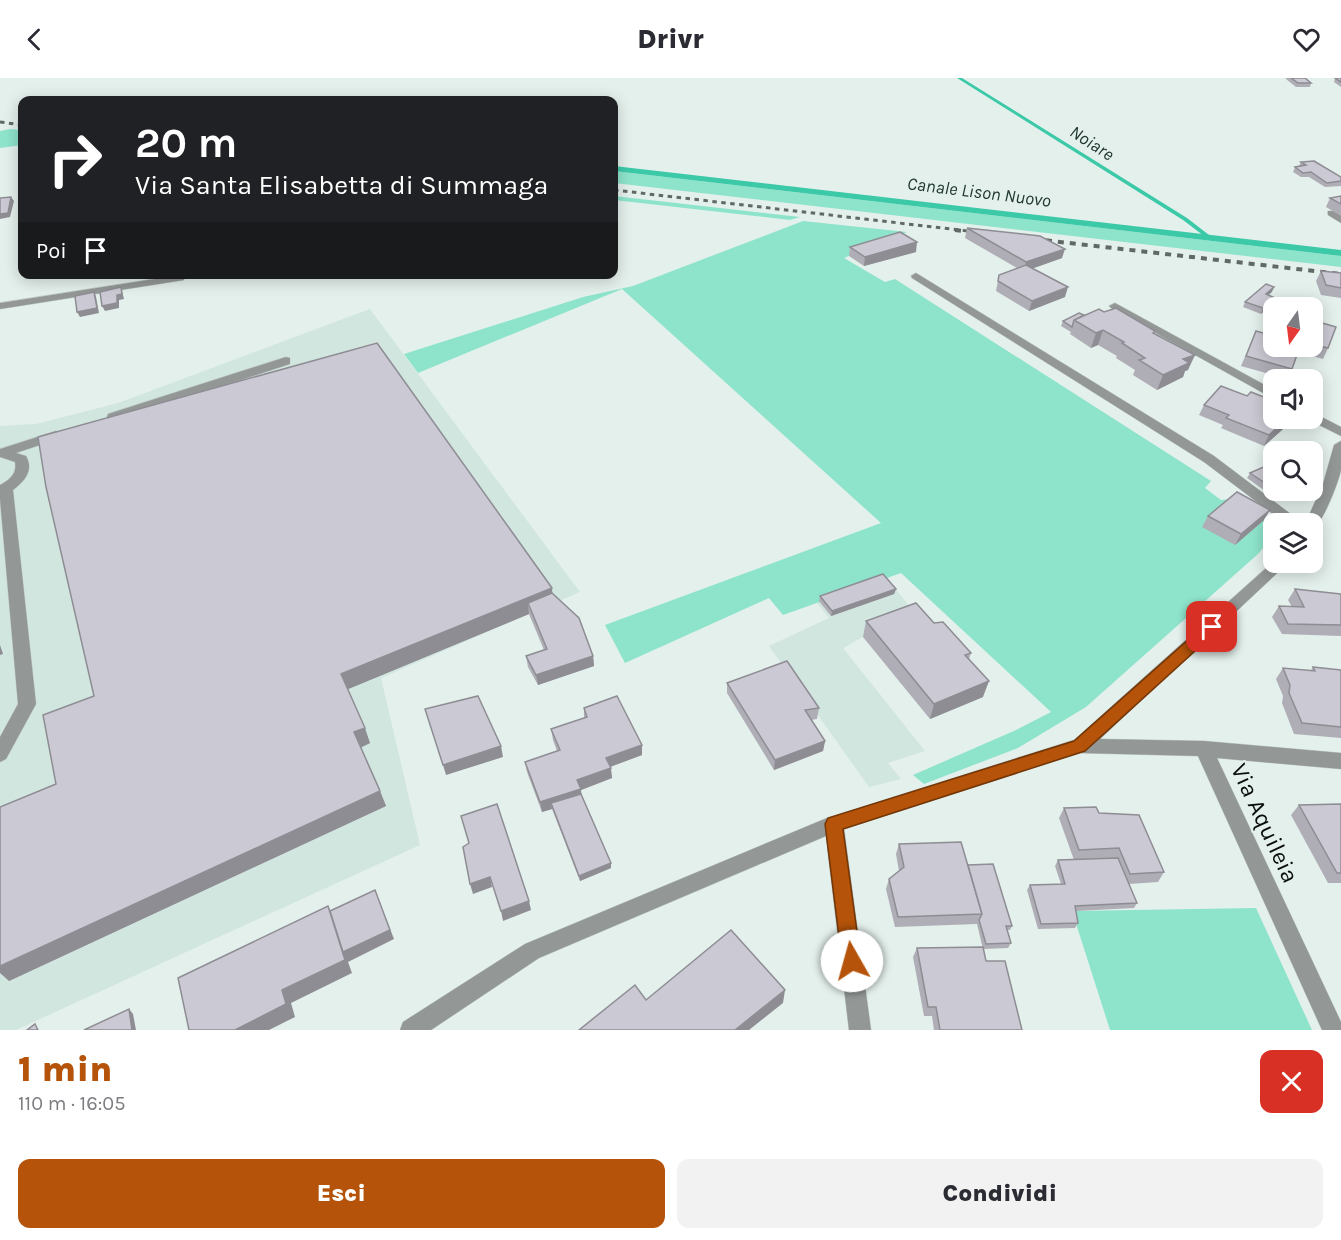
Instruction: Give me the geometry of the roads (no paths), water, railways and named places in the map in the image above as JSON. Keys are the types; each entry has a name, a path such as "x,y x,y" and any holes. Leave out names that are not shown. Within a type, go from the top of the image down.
{"street":[{"path":"1331,213 1341,220"},
{"path":"916,276 1209,459 1281,513"},
{"path":"0,306 174,279"},
{"path":"1115,306 1263,389"},
{"path":"104,420 286,361"},
{"path":"1323,422 1341,432"},
{"path":"1,453 70,431"},
{"path":"1317,513 1330,484 1341,444"},
{"path":"0,754 27,704 3,490 22,472 24,465 21,459 1,453"},
{"path":"1080,746 1270,573"},
{"path":"411,1030 532,951 834,824 1080,746 1204,749 1341,762"},
{"name":"Via Aquileia","path":"1204,749 1333,1030"},
{"path":"834,824 860,1030"}],"waterway":[{"name":"Noiare","path":"959,78 1185,219 1206,235"}],"railway":[{"path":"0,122 18,124"},
{"path":"618,190 968,231"},
{"path":"955,230 983,233"},
{"path":"1034,239 1341,274"}],"water label":[{"name":"Canale Lison Nuovo","path":"979,192"}]}
